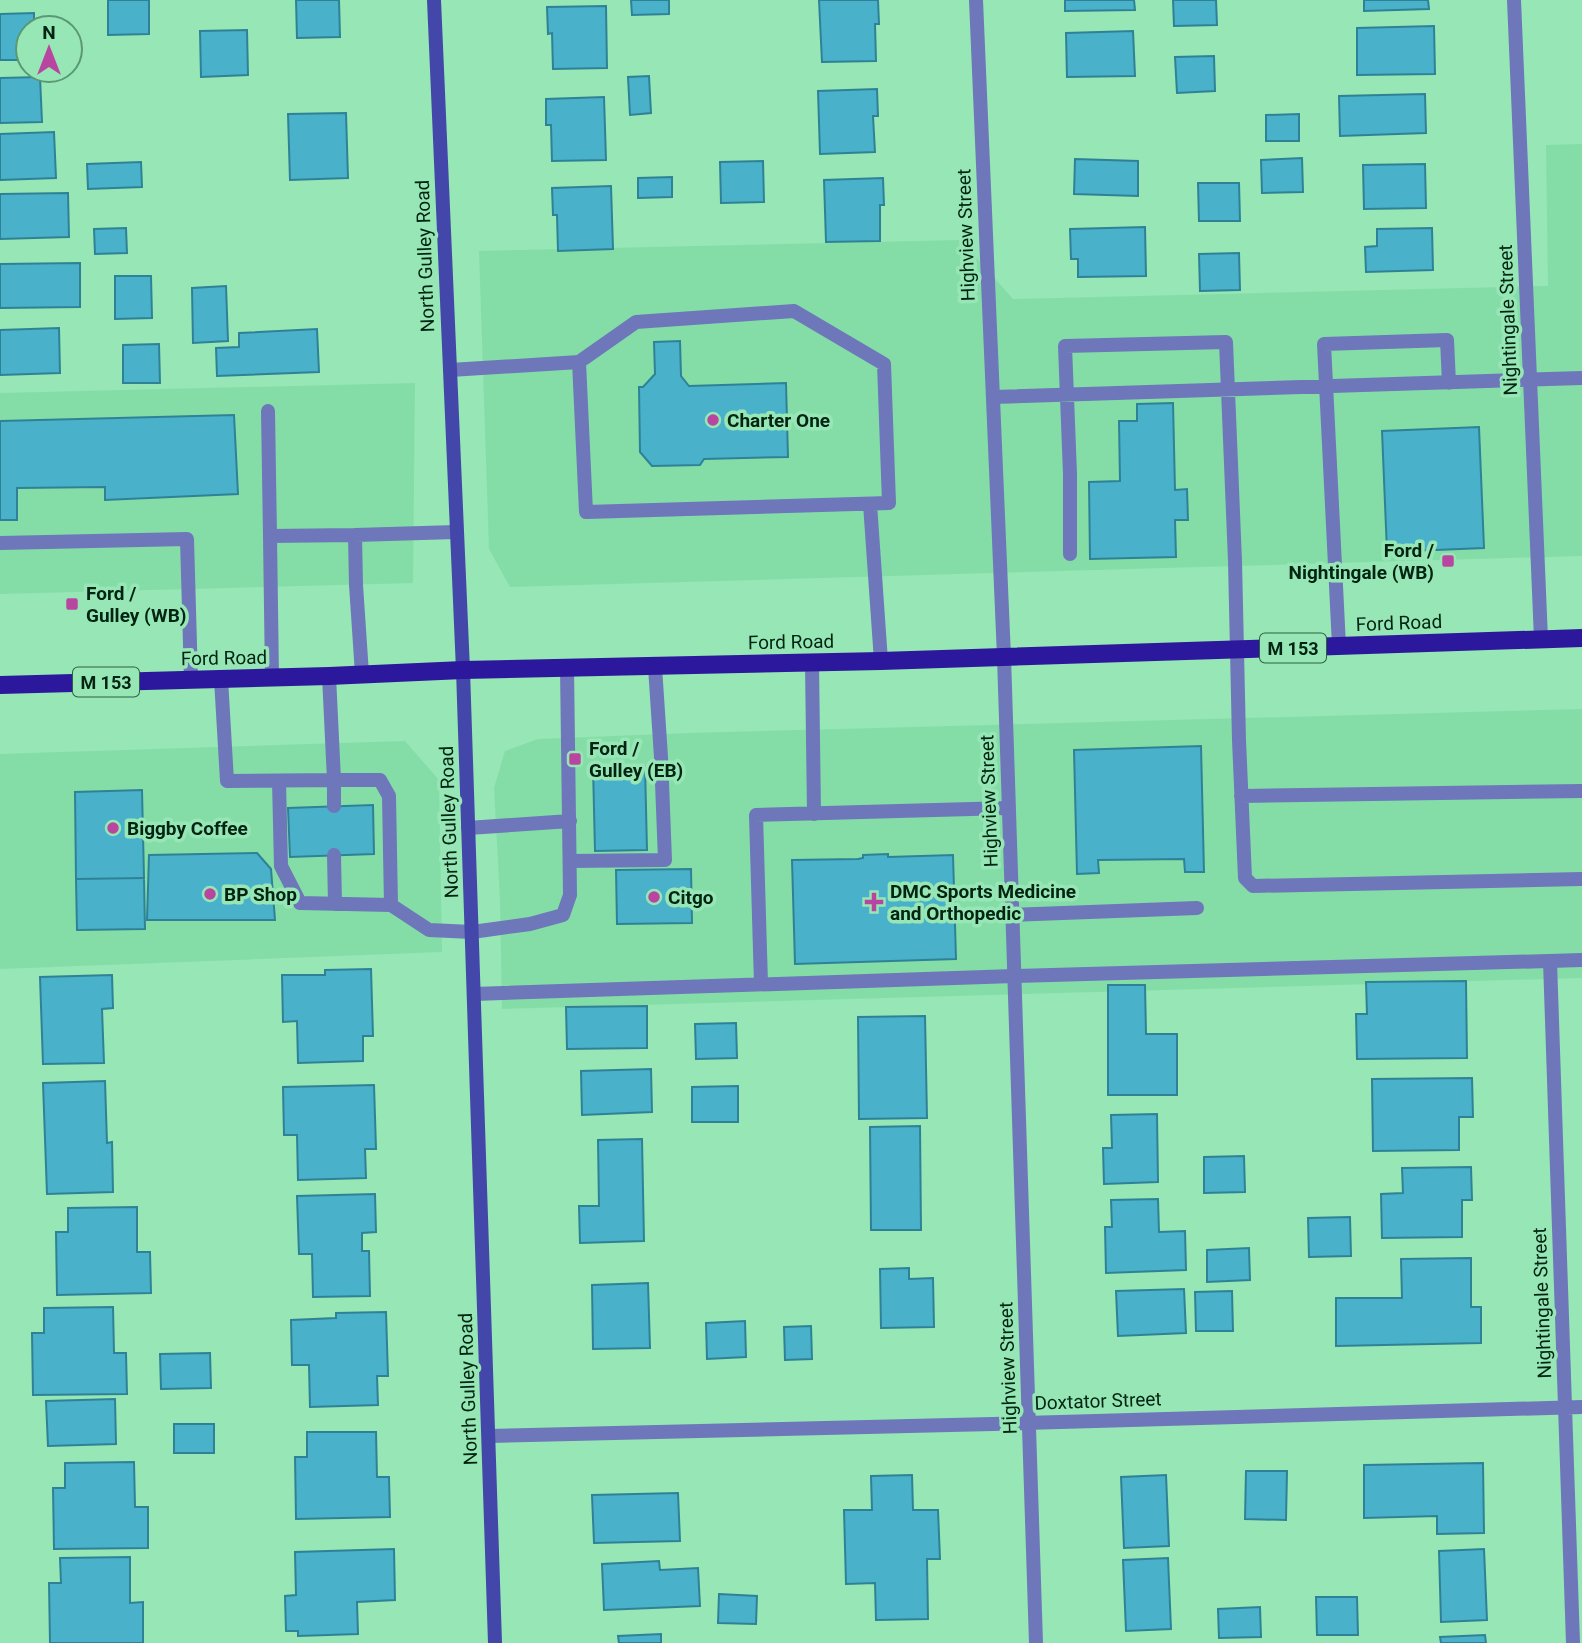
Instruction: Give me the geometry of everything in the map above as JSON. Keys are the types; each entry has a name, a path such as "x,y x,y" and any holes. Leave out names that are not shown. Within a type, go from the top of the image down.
{"main road":[{"name":"Ford Road","path":"0,685 463,670 881,661 1582,638"}],"street":[{"name":"North Gulley Road","path":"434,0 463,670 495,1643"},
{"name":"Highview Street","path":"976,0 1003,657 1036,1643"},
{"name":"Nightingale Street","path":"1514,0 1541,639"},
{"path":"450,370 579,362 636,323 794,311 884,364 889,503 586,512 579,362"},
{"path":"1339,646 1324,344 1447,340 1449,383"},
{"path":"1070,554 1065,346 1226,342 1245,878 1253,887 1582,879"},
{"path":"993,397 1582,378"},
{"path":"268,411 272,678"},
{"path":"870,504 881,661"},
{"path":"270,536 456,532"},
{"path":"355,535 362,674"},
{"path":"0,543 187,539 191,680"},
{"path":"812,663 814,814"},
{"path":"570,861 665,860 662,757 655,667"},
{"path":"279,781 281,866 300,903 391,905 429,930 472,932 530,924 563,915 570,895 567,668"},
{"path":"329,676 334,807"},
{"path":"221,678 227,781 380,780 389,796 391,905"},
{"path":"1241,796 1582,791"},
{"path":"761,984 756,815 1008,808"},
{"path":"468,828 570,821"},
{"path":"334,855 335,904"},
{"path":"1012,915 1197,908"},
{"path":"474,994 1582,960"},
{"name":"Nightingale Street","path":"1550,961 1573,1643"},
{"name":"Doxtator Street","path":"489,1436 1582,1407"}],"shaded area":[{"path":"1582,144 1582,556 510,587 489,549 479,251 961,240 1013,299 1548,286 1546,145"},
{"path":"415,383 413,583 0,594 0,393"},
{"path":"1582,709 1582,978 502,1009 494,788 505,751 538,739"},
{"path":"405,741 439,780 442,952 0,969 0,754"}],"building":[{"path":"108,0 149,0 149,34 108,35"},
{"path":"296,0 339,0 340,37 297,38"},
{"path":"631,0 669,0 669,14 632,15"},
{"path":"819,0 878,0 879,24 875,24 876,61 822,62"},
{"path":"1065,0 1134,0 1135,10 1065,11"},
{"path":"1173,0 1216,0 1217,25 1174,26"},
{"path":"1364,0 1428,0 1429,9 1364,11"},
{"path":"606,6 607,68 553,69 552,33 548,34 547,7"},
{"path":"34,13 14,14 14,60 0,60 0,14"},
{"path":"1434,26 1435,74 1357,75 1357,28"},
{"path":"247,30 248,75 201,77 200,31"},
{"path":"1133,31 1135,76 1067,77 1066,33"},
{"path":"1214,56 1215,91 1177,93 1175,57"},
{"path":"649,76 651,113 630,115 628,77"},
{"path":"0,78 14,78 14,84 40,84 42,122 0,123"},
{"path":"877,89 878,116 873,116 875,152 820,154 818,91"},
{"path":"1425,94 1426,133 1340,136 1339,96"},
{"path":"604,97 606,160 552,161 551,125 546,125 546,99"},
{"path":"346,113 348,178 290,180 288,114"},
{"path":"1299,114 1299,141 1266,141 1266,115"},
{"path":"54,132 56,178 0,180 0,134"},
{"path":"1302,158 1303,192 1262,193 1261,160"},
{"path":"1075,159 1138,161 1138,196 1074,194"},
{"path":"763,161 764,202 721,203 720,162"},
{"path":"141,162 142,187 88,189 87,164"},
{"path":"1425,164 1426,208 1364,209 1363,165"},
{"path":"672,177 672,197 638,198 638,178"},
{"path":"883,178 884,205 880,205 880,241 826,242 824,180"},
{"path":"1198,183 1239,183 1240,221 1199,221"},
{"path":"611,186 613,249 558,251 557,215 553,215 552,188"},
{"path":"68,193 69,237 0,239 0,194"},
{"path":"1145,227 1146,276 1078,277 1078,259 1071,259 1070,229"},
{"path":"126,228 127,253 95,254 94,229"},
{"path":"1432,228 1433,270 1366,272 1365,247 1377,246 1377,229"},
{"path":"1239,253 1240,290 1200,291 1199,254"},
{"path":"80,263 80,307 0,308 0,264"},
{"path":"115,276 151,276 152,318 115,319"},
{"path":"226,286 228,341 193,343 192,288"},
{"path":"59,328 60,373 0,375 0,330"},
{"path":"317,329 319,372 217,376 216,348 239,347 239,333"},
{"name":"Charter One","path":"680,341 681,376 689,386 786,383 788,457 704,459 700,465 652,466 640,452 639,387 643,387 655,374 654,342"},
{"path":"159,344 160,383 123,383 123,345"},
{"path":"1173,403 1175,490 1187,489 1188,520 1175,520 1176,557 1090,559 1089,482 1120,481 1119,421 1137,421 1137,404"},
{"path":"234,415 238,494 105,500 105,487 17,488 17,520 0,520 0,421"},
{"path":"1479,427 1484,548 1387,552 1382,431"},
{"path":"1201,746 1204,872 1185,872 1184,859 1098,860 1099,873 1077,874 1074,750"},
{"path":"645,766 647,850 595,851 593,767"},
{"path":"142,790 144,878 76,879 75,792"},
{"path":"373,805 374,854 290,857 288,808"},
{"name":"BP Shop","path":"257,853 271,869 275,920 147,920 149,855"},
{"name":"DMC Sports Medicine and Orthopedic","path":"888,854 888,857 953,855 956,959 795,964 792,860 858,859 863,858 863,855"},
{"name":"Citgo","path":"691,869 692,923 617,924 616,870"},
{"path":"144,878 145,929 77,930 76,879"},
{"path":"371,969 373,1036 363,1036 363,1061 298,1063 297,1021 283,1022 282,975 325,975 325,970"},
{"path":"112,975 113,1008 102,1009 104,1063 43,1064 40,977"},
{"path":"1466,981 1467,1058 1357,1059 1356,1014 1367,1014 1366,982"},
{"path":"1108,985 1145,985 1146,1034 1177,1034 1177,1095 1108,1095"},
{"path":"647,1006 647,1048 567,1049 566,1007"},
{"path":"925,1016 927,1118 859,1119 858,1017"},
{"path":"736,1023 737,1058 696,1059 695,1024"},
{"path":"651,1069 652,1112 582,1115 581,1071"},
{"path":"1472,1078 1473,1117 1459,1117 1459,1150 1373,1151 1372,1079"},
{"path":"105,1081 107,1143 112,1142 113,1192 47,1194 43,1083"},
{"path":"374,1085 376,1149 365,1149 366,1178 298,1180 297,1135 284,1135 283,1087"},
{"path":"738,1086 738,1122 692,1122 692,1087"},
{"path":"1157,1114 1158,1182 1104,1184 1103,1148 1112,1148 1111,1115"},
{"path":"920,1126 921,1230 871,1230 870,1127"},
{"path":"642,1139 644,1241 580,1243 579,1206 599,1206 598,1140"},
{"path":"1244,1156 1245,1192 1204,1193 1204,1157"},
{"path":"1471,1167 1472,1200 1462,1200 1462,1237 1382,1238 1381,1194 1403,1193 1402,1168"},
{"path":"375,1194 376,1232 362,1233 362,1251 369,1251 370,1296 313,1297 312,1254 299,1254 297,1196"},
{"path":"1158,1199 1159,1232 1185,1231 1186,1270 1106,1273 1105,1227 1112,1227 1111,1200"},
{"path":"137,1207 137,1252 150,1252 151,1293 57,1295 56,1232 68,1232 68,1208"},
{"path":"1350,1217 1351,1256 1309,1257 1308,1218"},
{"path":"1249,1248 1250,1280 1207,1282 1207,1250"},
{"path":"1471,1258 1471,1307 1481,1307 1481,1343 1336,1346 1336,1298 1402,1298 1401,1259"},
{"path":"909,1268 909,1279 933,1278 934,1327 881,1328 880,1269"},
{"path":"648,1283 650,1348 593,1349 592,1285"},
{"path":"1184,1289 1186,1333 1118,1336 1116,1291"},
{"path":"1232,1291 1233,1331 1196,1331 1195,1292"},
{"path":"113,1307 114,1353 126,1353 127,1394 33,1395 32,1333 44,1333 44,1308"},
{"path":"386,1312 388,1376 377,1376 378,1405 310,1407 309,1365 292,1365 291,1320 336,1318 336,1313"},
{"path":"745,1321 746,1357 707,1359 706,1323"},
{"path":"811,1326 812,1359 785,1360 784,1327"},
{"path":"210,1353 211,1388 161,1389 160,1354"},
{"path":"115,1399 116,1444 48,1446 46,1401"},
{"path":"174,1424 214,1424 214,1453 174,1453"},
{"path":"307,1432 376,1432 377,1477 389,1477 390,1517 296,1519 295,1457 307,1457"},
{"path":"134,1462 135,1507 148,1507 148,1548 54,1549 53,1488 65,1488 65,1463"},
{"path":"1483,1463 1484,1533 1437,1534 1437,1516 1364,1518 1364,1465"},
{"path":"1246,1471 1287,1471 1286,1520 1245,1519"},
{"path":"912,1475 913,1510 938,1510 940,1559 927,1559 928,1619 876,1620 875,1583 846,1584 844,1510 872,1510 871,1476"},
{"path":"1166,1475 1169,1546 1124,1548 1121,1477"},
{"path":"678,1493 680,1541 594,1543 592,1495"},
{"path":"394,1549 395,1600 357,1602 358,1634 298,1636 298,1631 286,1631 285,1596 296,1595 295,1552"},
{"path":"1484,1549 1487,1620 1441,1622 1439,1551"},
{"path":"130,1557 130,1603 143,1602 143,1643 50,1643 49,1583 61,1583 60,1558"},
{"path":"1168,1558 1171,1629 1126,1631 1123,1560"},
{"path":"659,1561 660,1570 698,1568 700,1606 604,1610 602,1564"},
{"path":"719,1594 757,1596 756,1624 718,1623"},
{"path":"1316,1597 1357,1597 1358,1635 1317,1635"},
{"path":"1260,1607 1261,1637 1219,1638 1218,1609"},
{"path":"661,1634 661,1643 619,1643 618,1636"},
{"path":"1485,1635 1486,1643 1441,1643 1440,1637"}],"place":[{"name":"Charter One","path":"713,420"},
{"name":"Ford / Nightingale (WB)","path":"1448,561"},
{"name":"Ford / Gulley (WB)","path":"72,604"},
{"name":"Ford / Gulley (EB)","path":"575,759"},
{"name":"Biggby Coffee","path":"113,828"},
{"name":"BP Shop","path":"210,894"},
{"name":"Citgo","path":"654,897"},
{"name":"DMC Sports Medicine and Orthopedic","path":"874,902"}]}
